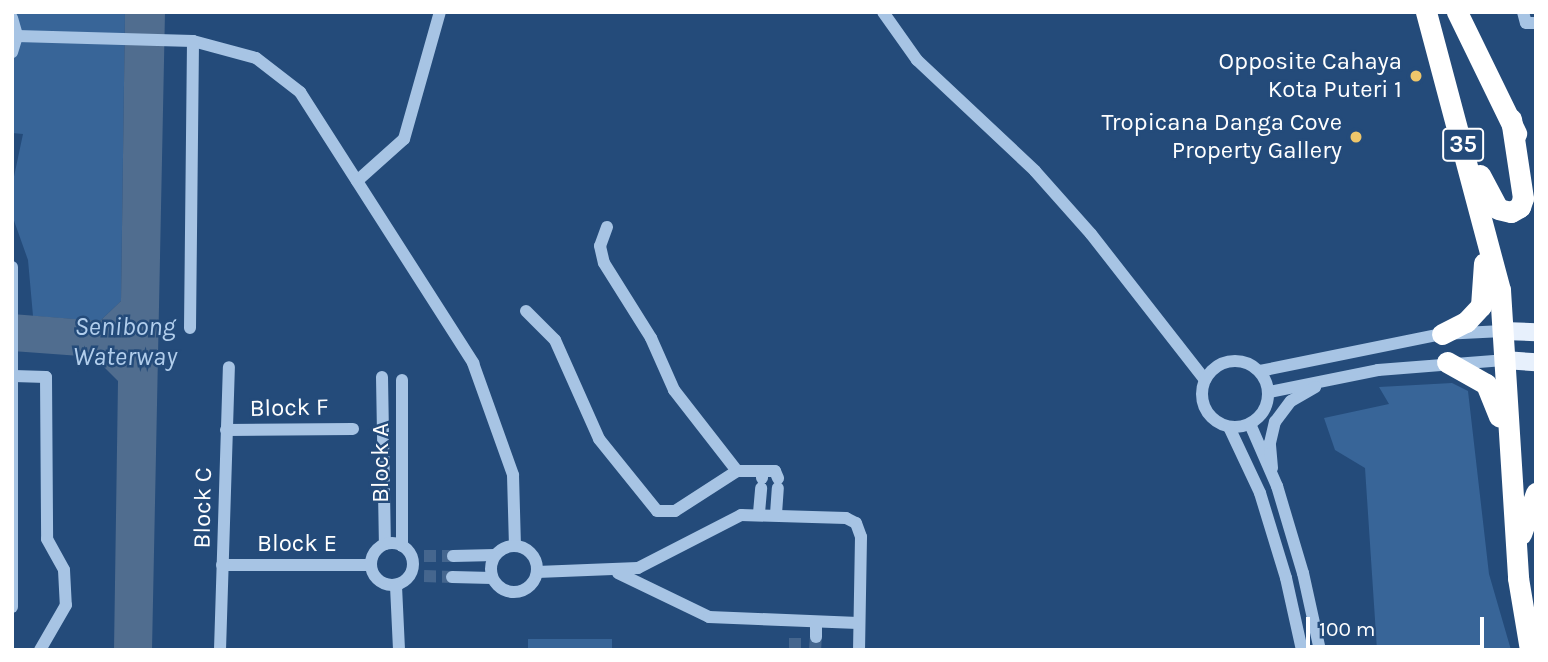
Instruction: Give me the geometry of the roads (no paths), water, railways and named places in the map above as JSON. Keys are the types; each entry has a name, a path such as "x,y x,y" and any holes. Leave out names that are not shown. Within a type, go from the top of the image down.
{"highway":[{"name":"35","path":"1426,12 1500,290 1509,469 1530,650"},
{"name":"35","path":"1457,12 1511,119 1536,184"},
{"path":"1458,127 1494,203 1511,212 1523,198 1511,119"},
{"path":"1442,334 1466,322 1480,306 1485,292 1482,219"},
{"path":"1447,362 1480,379 1491,390 1509,469"},
{"path":"1517,549 1536,493"}],"main road":[{"path":"1503,331 1536,332"},
{"path":"1504,360 1536,362"}],"street":[{"path":"357,181 404,139 440,12"},
{"path":"883,12 917,60 1035,171 1091,234 1205,380"},
{"path":"1522,12 1526,23 1536,23"},
{"path":"12,18 17,36 12,52"},
{"path":"17,36 193,41 256,58 282,75 300,92 473,363 513,475 514,545"},
{"path":"190,328 193,41"},
{"path":"607,227 600,246 604,263 651,338 674,390 737,471 762,479 775,471 778,483 776,514"},
{"path":"12,267 12,607"},
{"path":"526,311 555,340 599,439 657,510 676,511 737,471"},
{"path":"1260,372 1442,334 1503,331"},
{"path":"1269,392 1327,380 1447,362 1504,360"},
{"path":"1230,361 1247,362 1260,372 1269,392 1262,414 1250,424 1229,427 1214,419 1204,405 1205,380 1215,367 1230,361"},
{"name":"Block C","path":"220,650 229,368"},
{"path":"14,376 46,377 47,539 64,570 66,604 40,650"},
{"path":"382,377 385,544"},
{"name":"Block A","path":"402,380 406,551"},
{"path":"1273,478 1270,443 1275,422 1291,401 1327,380"},
{"path":"1250,424 1273,478 1303,573 1320,650"},
{"path":"1229,427 1260,493 1286,578 1302,650"},
{"name":"Block F","path":"226,430 353,429"},
{"path":"759,513 762,479"},
{"path":"537,572 614,572 648,564 713,526 759,513 846,518 856,523 861,537 859,650"},
{"path":"385,544 424,556"},
{"path":"385,544 374,553 371,565 381,582 396,586"},
{"path":"452,577 492,578 502,589 517,593 530,586 537,572 529,551 514,545 495,555 453,556"},
{"path":"406,551 409,576"},
{"path":"492,578 495,555"},
{"name":"Block E","path":"222,565 371,565"},
{"path":"614,572 709,617 859,622"},
{"path":"396,586 409,576 424,576"},
{"path":"396,586 399,650"},
{"path":"795,621 795,637"},
{"path":"816,622 816,637"}],"water":[{"name":"Senibong Waterway","path":"125,12 165,12 152,650 114,650 118,381 94,357 12,351 12,314 100,321 121,301"}],"tunnel":[{"path":"424,556 453,556"},
{"path":"424,576 452,577"},
{"path":"795,637 795,650"},
{"path":"815,650 816,637"}],"place":[{"name":"Opposite Cahaya Kota Puteri 1","path":"1416,76"},
{"name":"Tropicana Danga Cove Property Gallery","path":"1356,137"}]}
